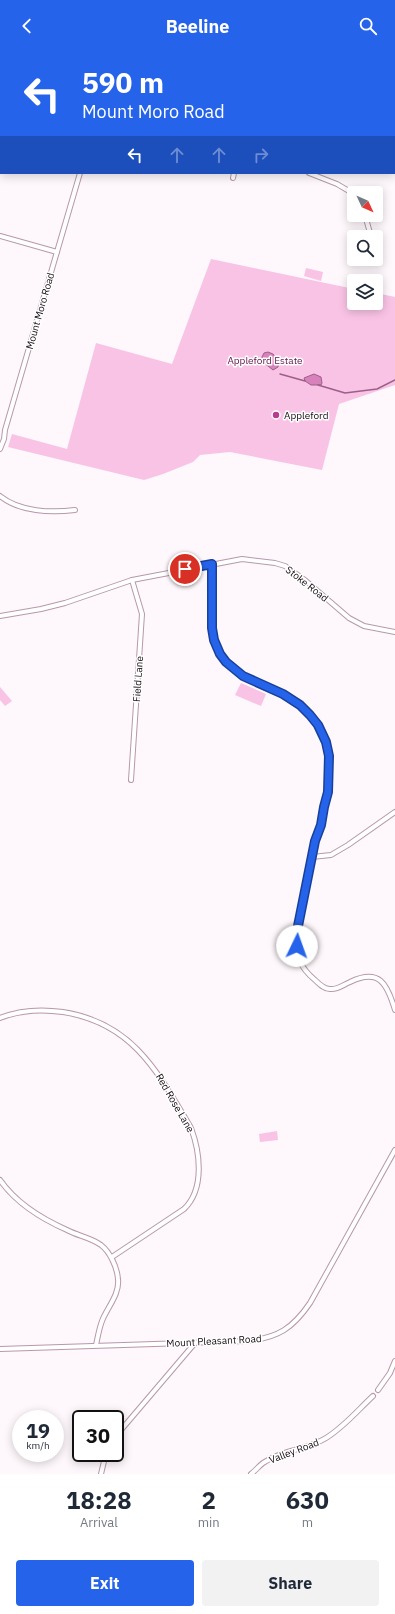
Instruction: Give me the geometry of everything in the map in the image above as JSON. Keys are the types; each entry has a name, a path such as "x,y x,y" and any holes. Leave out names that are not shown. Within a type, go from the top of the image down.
{"street":[{"name":"Mount Moro Road","path":"0,449 80,174"},
{"path":"312,174 337,184 347,190"},
{"path":"0,236 57,252"},
{"path":"0,496 9,503 21,507 50,511 75,510"},
{"name":"Stoke Road","path":"212,564 242,559 276,563 285,566 306,581 349,618 364,626 395,632"},
{"path":"0,616 47,608 70,602 132,580 212,564 212,628 214,640 220,654 226,662 243,676 283,694 300,705 318,725 326,742 329,756 328,792 321,825 315,841 298,926 297,948 300,961 304,969 320,985 330,989 337,988 357,979 368,976 374,977 382,982 387,988 395,1010"},
{"name":"Field Lane","path":"131,780 142,614 132,580"},
{"path":"312,857 331,855 395,812"},
{"name":"Red Rose Lane","path":"0,1018 21,1012 36,1010 62,1012 91,1019 108,1026 127,1039 153,1066 191,1128 195,1139 198,1166 198,1180 191,1202 184,1209 112,1257"},
{"name":"Mount Pleasant Road","path":"0,1348 262,1340 284,1332 302,1315 310,1303 395,1150"},
{"path":"0,1180 7,1190 25,1206 45,1219 69,1231 86,1236 101,1245 112,1257 119,1280 116,1293 102,1319 96,1345"},
{"path":"124,1426 195,1343"},
{"path":"378,1390 390,1373 395,1361"},
{"name":"Valley Road","path":"251,1474 263,1463 274,1457 315,1444 327,1438 340,1428 373,1396"},
{"path":"101,1474 104,1462"}],"green space":[{"name":"Appleford Estate","path":"211,259 347,288 347,310 383,310 383,294 395,297 395,385 339,404 322,470 230,452 200,455 193,462 144,480 8,447 12,434 67,449 96,343 172,364"},
{"path":"306,268 323,272 321,281 304,276"},
{"path":"241,683 266,694 261,706 235,695"},
{"path":"0,687 12,701 5,706 0,700"},
{"path":"277,1131 278,1140 260,1142 259,1134"}],"shaded area":[{"path":"268,352 273,354 279,363 278,367 273,370 263,362 262,357 264,353"},
{"path":"314,374 321,377 321,385 311,385 305,381 304,378"}],"waterway":[{"path":"280,374 305,381"},
{"path":"318,385 345,393 377,389 395,380"}],"place":[{"name":"Appleford","path":"276,415"}],"route":[{"path":"185,569 212,564 212,628 218,651 226,662 243,676 283,694 300,705 318,725 326,742 329,756 328,792 321,825 315,841 298,926 297,946"}]}
